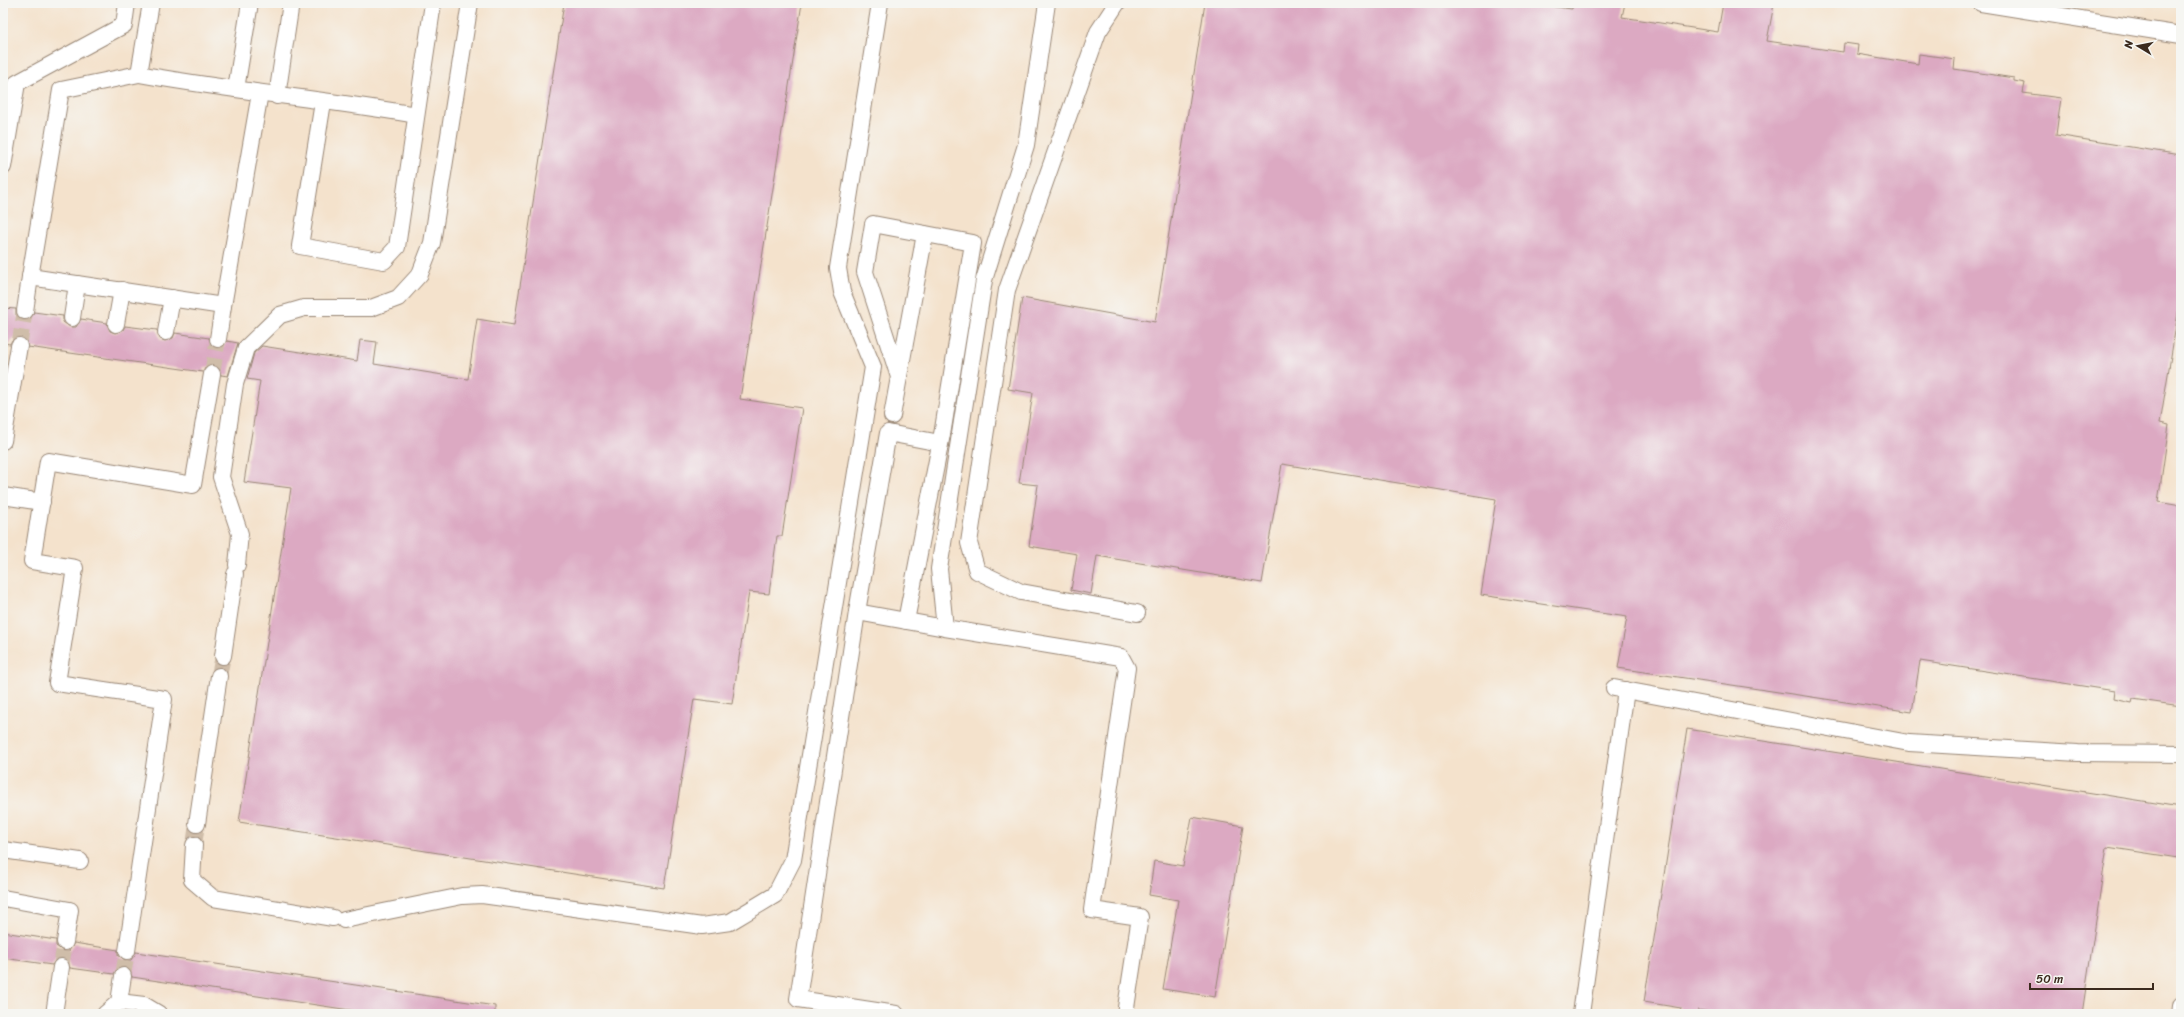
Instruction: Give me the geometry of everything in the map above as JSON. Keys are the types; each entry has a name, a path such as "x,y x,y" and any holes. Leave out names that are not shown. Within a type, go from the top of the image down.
{"lane":[{"path":"3,167 17,83 124,25 128,3"},
{"path":"139,74 151,3"},
{"path":"236,89 250,3"},
{"path":"277,96 292,3"},
{"path":"323,102 300,246 384,261 397,247 433,3"},
{"path":"223,656 240,534 221,477 235,384 246,348 280,315 304,308 371,308 398,298 420,274 432,243 470,3"},
{"path":"194,844 192,880 213,898 338,919 462,896 482,895 702,926 730,922 775,895 793,860 873,367 842,292 838,268 880,3"},
{"path":"945,628 939,569 984,280 1026,145 1047,3"},
{"path":"1117,3 1098,32 1007,290 969,543 977,571 1021,592 1137,613"},
{"path":"1981,3 2181,35"},
{"path":"25,311 61,90 139,74 277,96 372,107 416,115"},
{"path":"218,340 260,93"},
{"path":"899,377 864,272 873,224 973,243 940,443 906,621"},
{"path":"892,416 925,234"},
{"path":"30,277 223,306"},
{"path":"72,318 77,284"},
{"path":"116,324 122,290"},
{"path":"166,332 172,298"},
{"path":"3,441 19,346"},
{"path":"127,951 164,699 57,683 75,568 32,560 48,461 193,485 212,374"},
{"path":"896,1014 798,999 857,612 888,432 940,443"},
{"path":"3,496 42,502"},
{"path":"857,612 1121,657 1127,668 1092,910 1140,917 1125,1014"},
{"path":"197,824 219,676"},
{"path":"1581,1014 1620,689 1909,743 2078,754 2181,754"},
{"path":"3,850 80,862"},
{"path":"3,898 70,910 65,942"},
{"path":"54,1014 61,966"},
{"path":"106,1014 119,1002 123,976"},
{"path":"119,1002 144,1005 159,1014"},
{"path":"2180,1014 2181,1005"}],"building":[{"path":"564,3 802,3 740,399 802,408 782,536 777,536 769,594 749,592 732,704 694,699 664,888 239,822 291,488 244,482 260,381 247,379 254,353 262,346 357,361 360,340 377,342 374,364 468,379 477,319 514,325"},
{"path":"1205,3 1540,3 1540,5 1572,9 1573,3 1625,3 1622,17 1718,32 1723,3 1774,4 1767,41 1843,52 1844,43 1858,45 1857,54 1918,64 1919,54 1955,59 1954,69 2014,78 2014,81 2025,83 2023,93 2061,98 2056,135 2181,155 2181,295 2160,423 2169,425 2158,502 2181,506 2181,706 2133,699 2132,703 2114,699 2115,691 1920,661 1912,712 1618,668 1627,617 1481,595 1496,499 1282,464 1262,583 1097,556 1091,594 1071,590 1077,554 1029,546 1038,485 1019,483 1033,393 1008,389 1022,298 1155,322"},
{"path":"3,308 16,309 16,315 23,320 29,320 34,312 63,316 63,322 70,327 76,327 81,319 107,323 110,331 115,333 123,330 125,326 157,330 160,339 165,341 173,338 175,333 209,338 212,346 217,348 222,348 227,341 238,343 228,376 221,375 218,367 213,365 205,368 203,372 28,347 25,339 20,337 12,340 10,344 3,343"},
{"path":"1687,729 2181,807 2181,838 2178,858 2107,847 2082,1014 1723,1014 1698,1010 1697,1014 1680,1014 1681,1008 1644,1002"},
{"path":"1192,817 1243,826 1215,997 1163,989 1178,900 1149,895 1154,861 1183,866"},
{"path":"3,932 56,940 56,946 63,951 69,951 74,943 118,950 118,955 125,960 131,960 136,952 495,1006 495,1014 376,1014 132,977 129,969 124,967 116,970 114,974 70,968 67,960 63,958 57,958 52,965 3,958"}],"tunnel":[{"path":"19,346 25,311"},
{"path":"212,374 218,339"},
{"path":"219,676 223,656"},
{"path":"194,845 197,824"},
{"path":"61,967 65,942"},
{"path":"123,976 127,951"}]}
